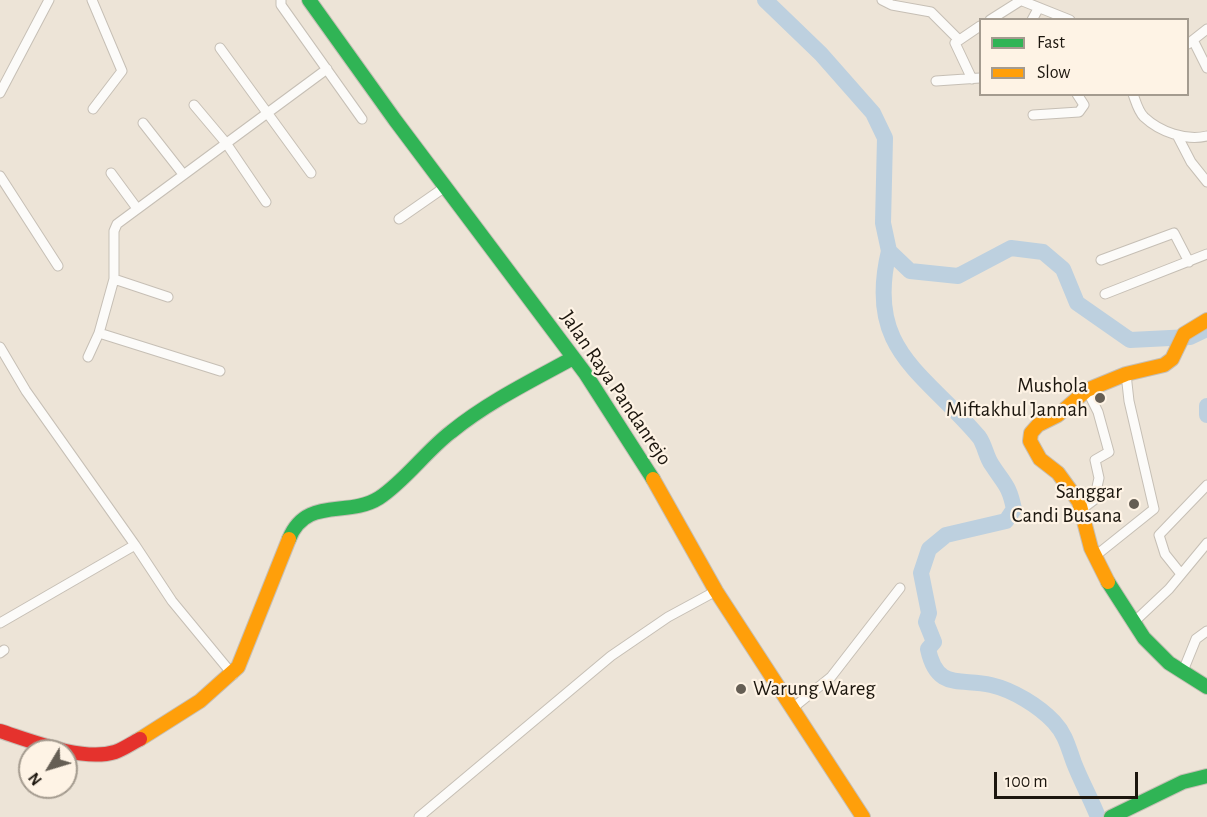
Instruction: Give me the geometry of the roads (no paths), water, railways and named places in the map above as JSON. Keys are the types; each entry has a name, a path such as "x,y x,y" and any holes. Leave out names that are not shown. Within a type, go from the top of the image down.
{"street":[{"path":"0,93 49,0"},
{"path":"92,0 122,71 93,108"},
{"path":"281,0 281,5 362,119"},
{"name":"Jalan Raya Pandanrejo","path":"309,0 588,378 659,489 716,591 794,707 863,817"},
{"path":"882,0 892,5 931,12 959,40"},
{"path":"993,18 1020,0 1064,18"},
{"path":"1033,18 1038,9"},
{"path":"936,81 976,78 955,45 979,27"},
{"path":"1207,29 1190,42 1207,68"},
{"path":"220,48 311,173"},
{"path":"88,357 99,333 114,279 115,228 136,207 327,69"},
{"path":"1033,115 1079,112 1084,105 1078,96"},
{"path":"1134,96 1144,117 1177,135 1191,139 1207,136"},
{"path":"194,105 226,143 266,202"},
{"path":"143,123 183,174"},
{"path":"1177,135 1191,162 1207,182"},
{"path":"111,173 136,207"},
{"path":"0,176 58,266"},
{"path":"399,219 445,187"},
{"path":"1101,260 1174,233 1189,262"},
{"path":"1105,294 1207,254"},
{"path":"114,279 168,297"},
{"path":"1207,320 1184,334 1172,359 1157,369 1126,374 1087,390 1058,415 1038,425 1031,433 1030,441 1040,459 1066,481 1082,509 1094,557 1107,583 1136,621 1138,630 1169,663 1207,687"},
{"path":"99,333 220,371"},
{"path":"0,346 26,391 135,545 171,601 233,675"},
{"path":"0,731 58,748 102,754 114,752 204,698 233,675 254,632 279,558 295,523 308,514 352,507 379,498 449,433 479,410 573,358"},
{"path":"1094,557 1154,509 1129,401 1126,374"},
{"path":"1082,509 1094,500 1099,478 1095,460 1109,452 1098,411 1087,390"},
{"path":"1181,574 1165,554 1160,535 1207,485"},
{"path":"1136,621 1207,543"},
{"path":"0,623 135,545"},
{"path":"794,707 831,678 900,588"},
{"path":"418,817 611,657 668,617 716,591"},
{"path":"1183,671 1196,639 1207,631"},
{"path":"1111,817 1182,782 1207,776"}],"waterway":[{"path":"765,0 821,54 873,113 885,138 883,223 889,251 910,271 958,276 1011,248 1043,252 1063,269 1077,303 1130,340 1190,337 1207,329"},
{"path":"889,251 884,285 885,313 892,336 904,356 920,375 979,437 990,462 1008,490 1014,509 1006,521 946,535 929,549 921,573 929,613 926,622 934,642 928,649 932,662 944,677 960,682 999,687 1025,699 1048,716 1064,736 1098,817"},
{"path":"1207,406 1207,415"}],"place":[{"name":"Mushola Miftakhul Jannah","path":"1100,398"},
{"name":"Sanggar Candi Busana","path":"1134,504"},
{"name":"Warung Wareg","path":"741,689"}]}
